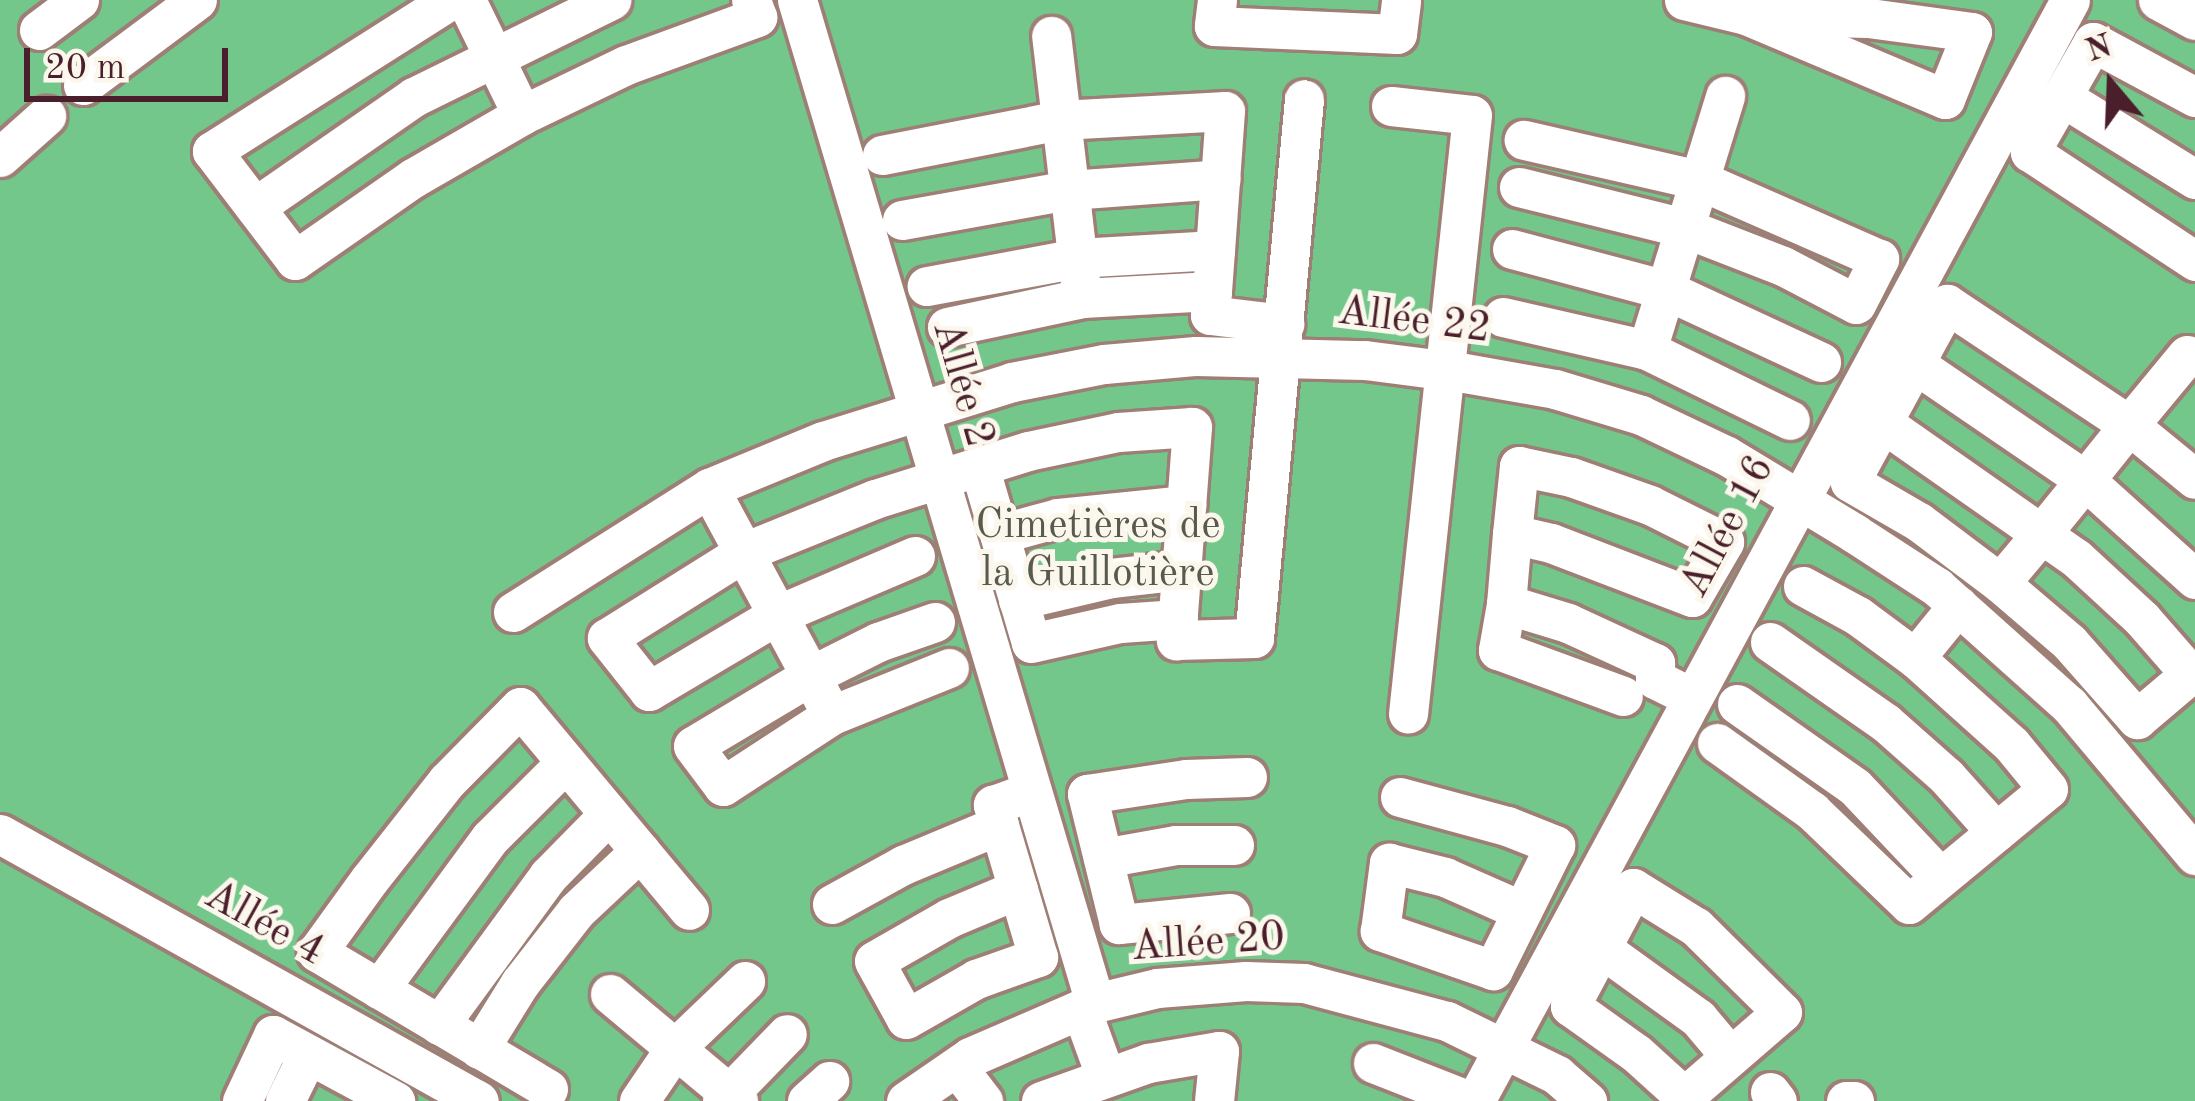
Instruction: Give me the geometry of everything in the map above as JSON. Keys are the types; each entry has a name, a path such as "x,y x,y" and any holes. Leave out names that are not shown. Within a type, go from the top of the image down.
{"lane":[{"path":"39,30 80,0"},
{"path":"83,85 197,0"},
{"path":"450,0 212,151 295,260 413,178 522,115 626,65 757,17 752,0"},
{"path":"466,0 522,115"},
{"path":"255,206 414,97 493,54 611,0"},
{"name":"Allée 2","path":"797,0 1045,836 1106,1075"},
{"path":"1217,0 1214,26 1397,34 1401,0"},
{"path":"1684,0 1746,14 1945,99 1972,32 1868,18 1746,14"},
{"name":"Allée 16","path":"1473,1101 2070,0"},
{"path":"2158,0 2195,20"},
{"path":"1052,36 1082,298"},
{"path":"2195,98 2093,42 2030,152 2195,261"},
{"path":"1647,350 1725,96"},
{"path":"2062,97 2195,179"},
{"path":"915,556 777,615 649,691 607,638 745,552 856,506 980,466 1118,432 1192,427 1177,640 1254,638 1304,99"},
{"path":"1391,106 1472,115 1408,714"},
{"path":"883,155 1061,120 1226,111 1210,315 1282,340"},
{"path":"0,157 46,116"},
{"path":"1519,187 1685,228 1783,266 1856,304 1879,259 1700,180 1524,140"},
{"path":"902,220 1070,190 1221,178"},
{"path":"927,286 1078,258 1215,250"},
{"path":"1512,250 1666,290 1821,362"},
{"path":"946,327 1082,298 1212,290"},
{"path":"1882,423 2042,533 2142,619 2193,672 2137,719 2068,642 2000,583 1919,521 1850,482 1882,423 1915,364 1947,304 2129,425 2195,479"},
{"path":"1503,317 1647,350 1790,420"},
{"name":"Allée 22","path":"513,612 709,488 919,408 1104,364 1282,340 1555,389 1641,416 1727,456 1958,605 2069,705 2195,855"},
{"path":"2000,583 2186,355"},
{"path":"1915,364 2085,480 2195,579"},
{"path":"980,466 1031,643 1120,623 1178,619"},
{"path":"1512,534 1569,549 1692,597 1724,542 1650,506 1570,477 1519,466 1498,650 1623,696"},
{"path":"709,488 832,716"},
{"path":"998,534 1058,518 1186,505"},
{"path":"1018,600 1111,578 1182,570"},
{"path":"1717,743 1812,811 1909,904 2048,789 2011,745 1915,658 1858,616 1803,586"},
{"path":"1506,604 1568,623 1655,663 1655,679 1691,697"},
{"path":"1915,658 1958,605"},
{"path":"935,622 878,642 810,676 693,746 723,786 832,716 949,668"},
{"path":"1770,642 1886,723 1946,776 1996,832"},
{"path":"1737,704 1855,788 1940,878"},
{"path":"548,1089 317,952 447,781 520,707 689,910"},
{"path":"379,988 490,838 566,762"},
{"path":"1230,913 1119,924 1087,794 1149,783 1247,777"},
{"path":"1018,889 993,805 1032,791"},
{"path":"1400,797 1508,826 1555,845 1492,970 1448,950 1380,931 1389,863 1445,877 1522,910"},
{"path":"439,1025 536,892 609,814"},
{"path":"832,904 903,866 999,825"},
{"name":"Allée 4","path":"0,834 476,1100"},
{"path":"1045,836 1234,845"},
{"path":"479,1048 520,983 576,911 640,851"},
{"path":"1634,888 1696,927 1782,1012 1687,1098 1570,1006 1601,948 1634,888"},
{"path":"1601,948 1698,1018 1730,1056"},
{"path":"1425,1013 1448,950"},
{"path":"639,1101 675,1048 745,981"},
{"name":"Allée 20","path":"906,1101 957,1067 1088,1006 1157,988 1304,983 1425,1013 1557,1075 1587,1101"},
{"path":"610,994 730,1098 787,1034"},
{"path":"242,1101 273,1034 378,1097"},
{"path":"1041,1101 1106,1075 1219,1051 1214,1101"},
{"path":"285,1101 308,1054"},
{"path":"1372,1064 1473,1101"},
{"path":"957,1067 983,1101"}],"green space":[{"name":"Cimetières de la Guillotière","path":"0,0 2195,0 2195,1101 0,1101"}]}
